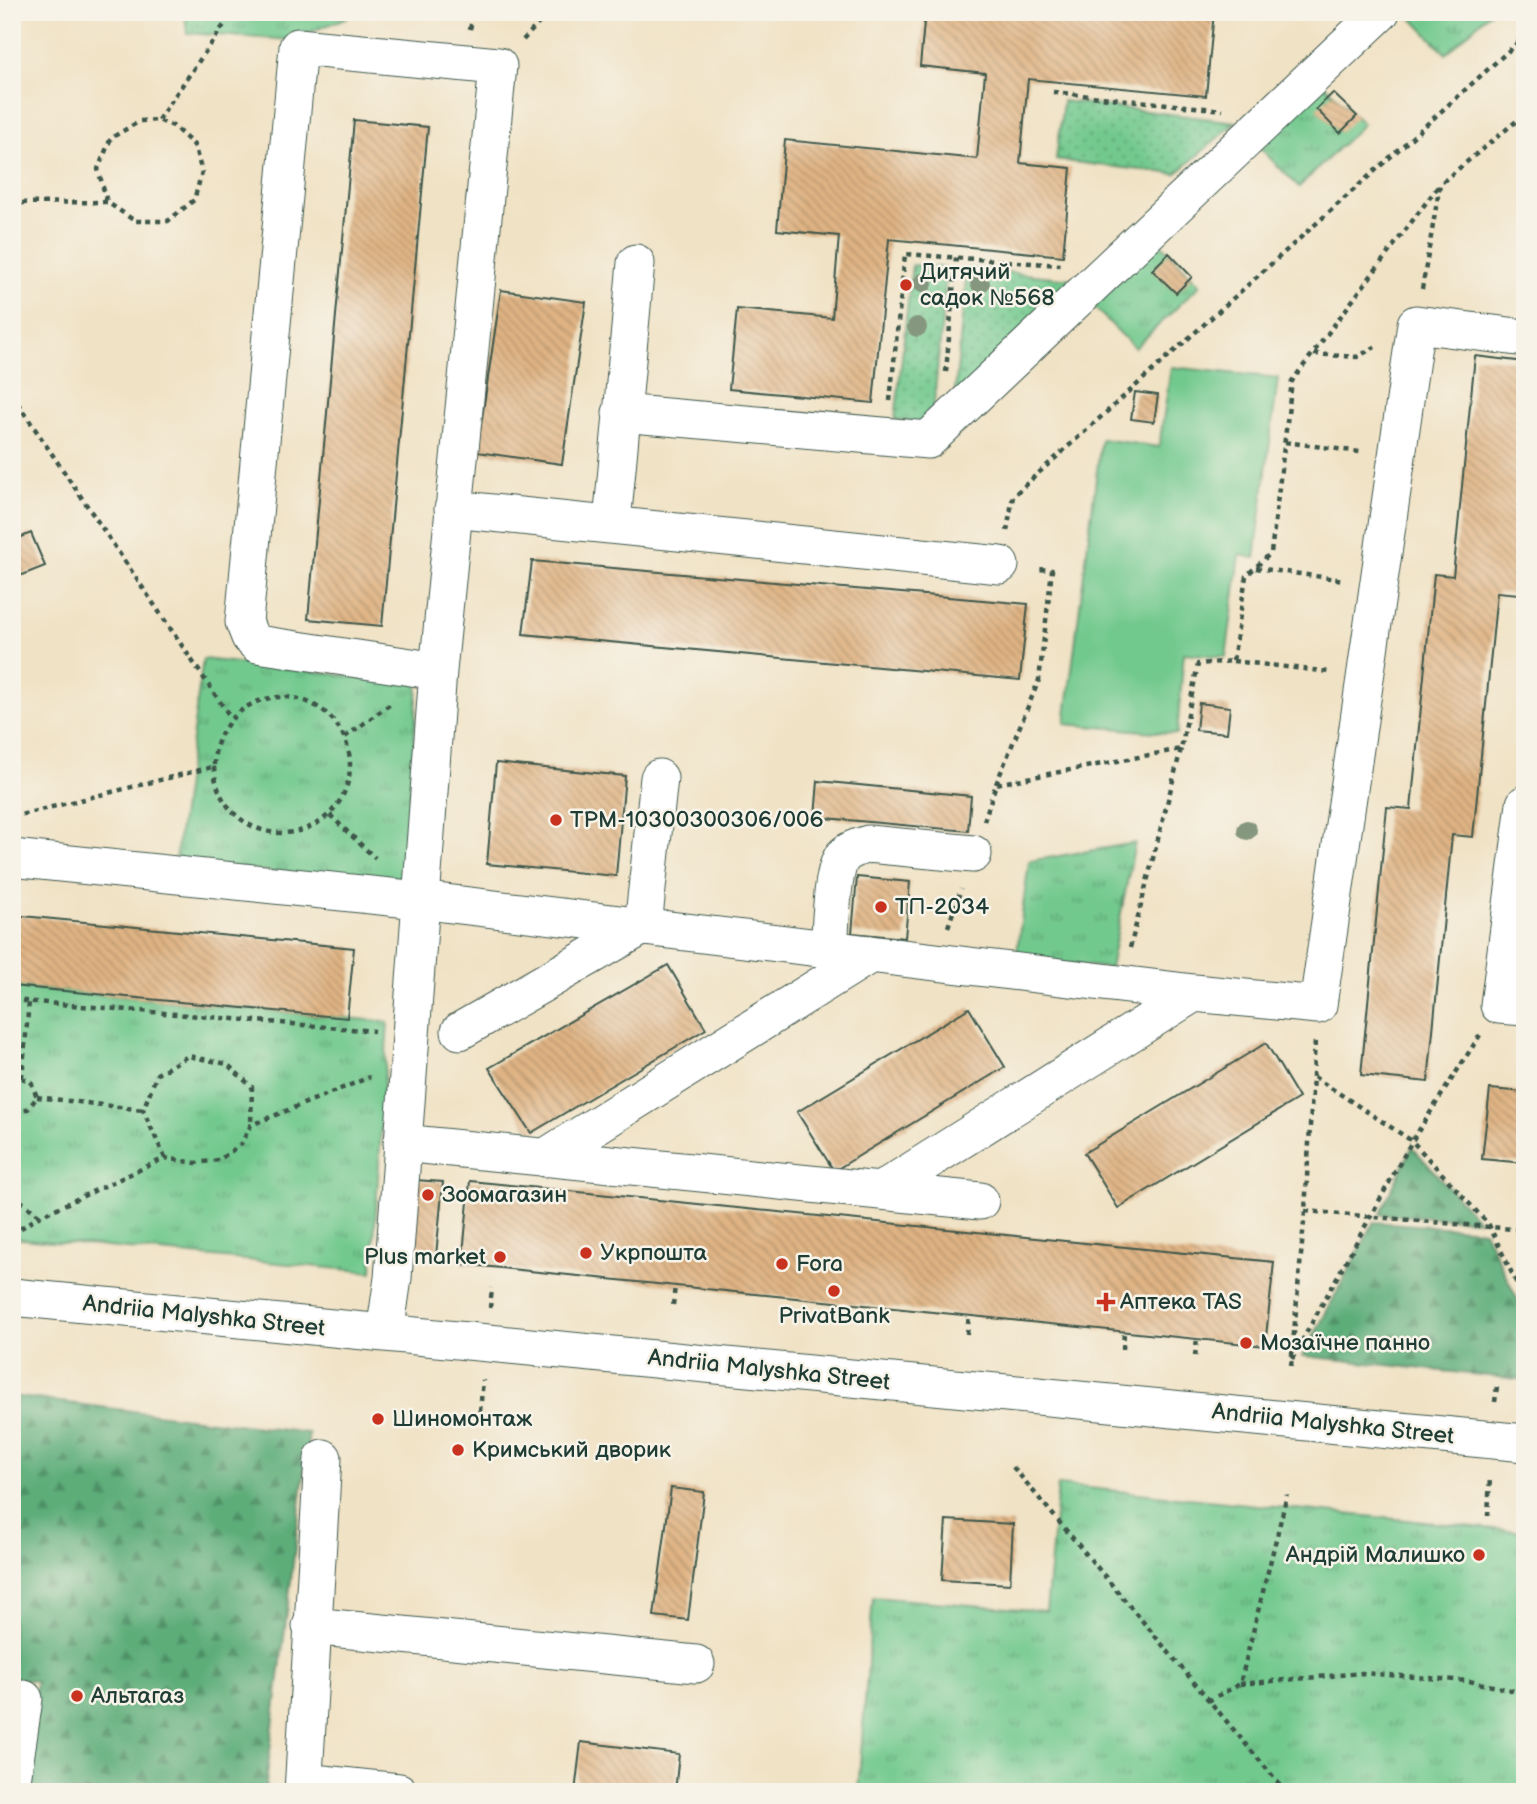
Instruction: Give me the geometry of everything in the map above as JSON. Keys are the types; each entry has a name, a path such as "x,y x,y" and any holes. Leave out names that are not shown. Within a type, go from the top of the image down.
{"street":[{"path":"621,414 928,440 1381,12"},
{"path":"385,1333 393,1278 438,671 498,66 298,47 244,621 246,630 257,644 266,647 438,671"},
{"path":"612,523 636,263"},
{"path":"12,858 419,900 1194,993 1318,1005 1416,324 1525,338"},
{"path":"453,509 612,523 1000,565"},
{"path":"643,926 659,778"},
{"path":"1512,1006 1525,804"},
{"path":"828,949 837,872 842,858 852,849 868,844 973,854"},
{"path":"460,1031 643,926"},
{"path":"544,1158 871,954"},
{"path":"880,1191 1194,993"},
{"path":"402,1143 979,1200"},
{"name":"Andriia Malyshka Street","path":"12,1297 1525,1443"},
{"path":"323,1458 311,1626 304,1787 400,1792"},
{"path":"311,1626 696,1664"},
{"path":"12,1780 24,1699"}],"path":[{"path":"158,120 233,12"},
{"path":"936,962 996,784 1039,680 1052,570 1000,565 1013,496 1525,36"},
{"path":"1054,92 1272,115"},
{"path":"1233,661 1246,576 1271,554 1292,381 1440,184 1525,114"},
{"path":"12,203 107,202 135,221 168,221 194,200 202,172 194,145 173,126 158,120 140,121 111,138 98,169 107,202"},
{"path":"1313,354 1357,357 1416,324 1440,184"},
{"path":"887,437 905,254 1110,269"},
{"path":"940,428 956,257"},
{"path":"12,395 231,718"},
{"path":"1285,442 1397,456"},
{"path":"1255,568 1379,584"},
{"path":"1121,984 1181,749 1198,664 1233,661 1365,677"},
{"path":"279,696 306,700 329,715 345,737 351,763 346,790 332,813 310,828 283,834 257,830 234,816 218,793 212,767 217,740 231,718 253,702 279,696"},
{"path":"996,784 1181,749"},
{"path":"12,817 212,767"},
{"path":"12,1000 380,1031"},
{"path":"22,1079 29,1002"},
{"path":"1318,1005 1292,1362 1412,1142 1512,1006"},
{"path":"12,1234 40,1216 165,1158 196,1163 219,1160 240,1144 251,1125 252,1087 227,1064 188,1056 157,1074 143,1110 165,1158"},
{"path":"251,1125 377,1074"},
{"path":"1313,1077 1412,1142 1489,1225 1525,1301"},
{"path":"12,1081 22,1079 35,1086 37,1097"},
{"path":"12,1109 27,1109 37,1097"},
{"path":"37,1097 143,1110"},
{"path":"12,1194 40,1216"},
{"path":"1305,1211 1525,1230"},
{"path":"673,1305 675,1286"},
{"path":"967,1334 969,1315"},
{"path":"1123,1349 1124,1331"},
{"path":"1195,1356 1197,1339"},
{"path":"1013,1466 1286,1792"},
{"path":"1240,1684 1287,1495"},
{"path":"1208,1701 1240,1684 1362,1673 1469,1681 1525,1693"}],"green space":[{"path":"185,12 360,12 291,40 187,33"},
{"path":"1406,12 1490,12 1446,54"},
{"path":"1322,82 1363,124 1299,187 1257,145"},
{"path":"1063,101 1236,122 1176,174 1056,160"},
{"path":"1159,242 1200,285 1135,348 1093,306"},
{"path":"912,265 947,268 932,423 895,420"},
{"path":"967,268 1082,280 954,402"},
{"path":"1171,367 1278,378 1255,558 1240,555 1226,657 1184,653 1177,734 1065,724 1101,439 1159,447"},
{"path":"203,659 418,684 405,884 175,863"},
{"path":"1135,843 1110,968 1016,959 1029,861"},
{"path":"12,986 388,1022 372,1272 12,1238"},
{"path":"1412,1147 1478,1220 1380,1214"},
{"path":"1374,1222 1484,1230 1525,1315 1525,1380 1303,1356"},
{"path":"12,1396 309,1433 265,1792 22,1792 36,1681 12,1678"},
{"path":"1058,1485 1525,1532 1525,1792 858,1792 873,1597 1046,1611"}],"building":[{"path":"925,12 1214,12 1206,96 1028,79 1020,163 1071,168 1063,256 889,239 873,403 729,389 737,309 832,318 839,236 777,230 785,140 977,159 985,73 920,66"},
{"path":"1333,93 1357,116 1340,133 1316,109"},
{"path":"354,120 428,127 382,626 308,619"},
{"path":"1169,253 1192,277 1176,293 1152,270"},
{"path":"501,290 586,302 562,464 477,452"},
{"path":"1475,356 1525,362 1525,536 1519,594 1497,592 1473,837 1452,835 1428,1082 1361,1075 1387,807 1411,809 1434,574 1453,576"},
{"path":"1135,392 1158,395 1154,422 1131,419"},
{"path":"31,533 45,566 12,579 12,541"},
{"path":"532,561 1028,604 1020,680 523,634"},
{"path":"1199,703 1230,707 1227,733 1196,730"},
{"name":"ТРМ-10300300306/006","path":"496,763 625,776 616,876 487,864"},
{"path":"818,781 971,796 968,831 815,817"},
{"name":"ТП-2034","path":"857,877 910,882 905,938 852,933"},
{"path":"12,915 354,948 347,1018 12,986"},
{"path":"668,965 706,1029 531,1133 489,1068"},
{"path":"969,1008 1005,1067 834,1171 797,1112"},
{"path":"1266,1043 1299,1098 1118,1208 1084,1153"},
{"path":"1490,1089 1525,1092 1525,1163 1482,1159"},
{"path":"415,1180 443,1182 436,1256 408,1254"},
{"path":"470,1181 1274,1262 1265,1346 462,1264"},
{"path":"671,1488 704,1492 688,1620 654,1616"},
{"path":"946,1520 1013,1524 1010,1584 942,1580"},
{"path":"581,1742 679,1754 675,1792 575,1792"}],"place":[{"name":"Дитячий садок №568","path":"906,285"},
{"name":"ТРМ-10300300306/006","path":"556,820"},
{"name":"ТП-2034","path":"881,907"},
{"name":"Зоомагазин","path":"428,1195"},
{"name":"Укрпошта","path":"586,1253"},
{"name":"Plus market","path":"500,1257"},
{"name":"Fora","path":"782,1264"},
{"name":"PrivatBank","path":"834,1291"},
{"name":"Аптека TAS","path":"1106,1302"},
{"name":"Мозаїчне панно","path":"1246,1343"},
{"name":"Шиномонтаж","path":"378,1419"},
{"name":"Кримський дворик","path":"458,1450"},
{"name":"Андрій Малишко","path":"1479,1555"},
{"name":"Альтагаз","path":"77,1696"}]}
